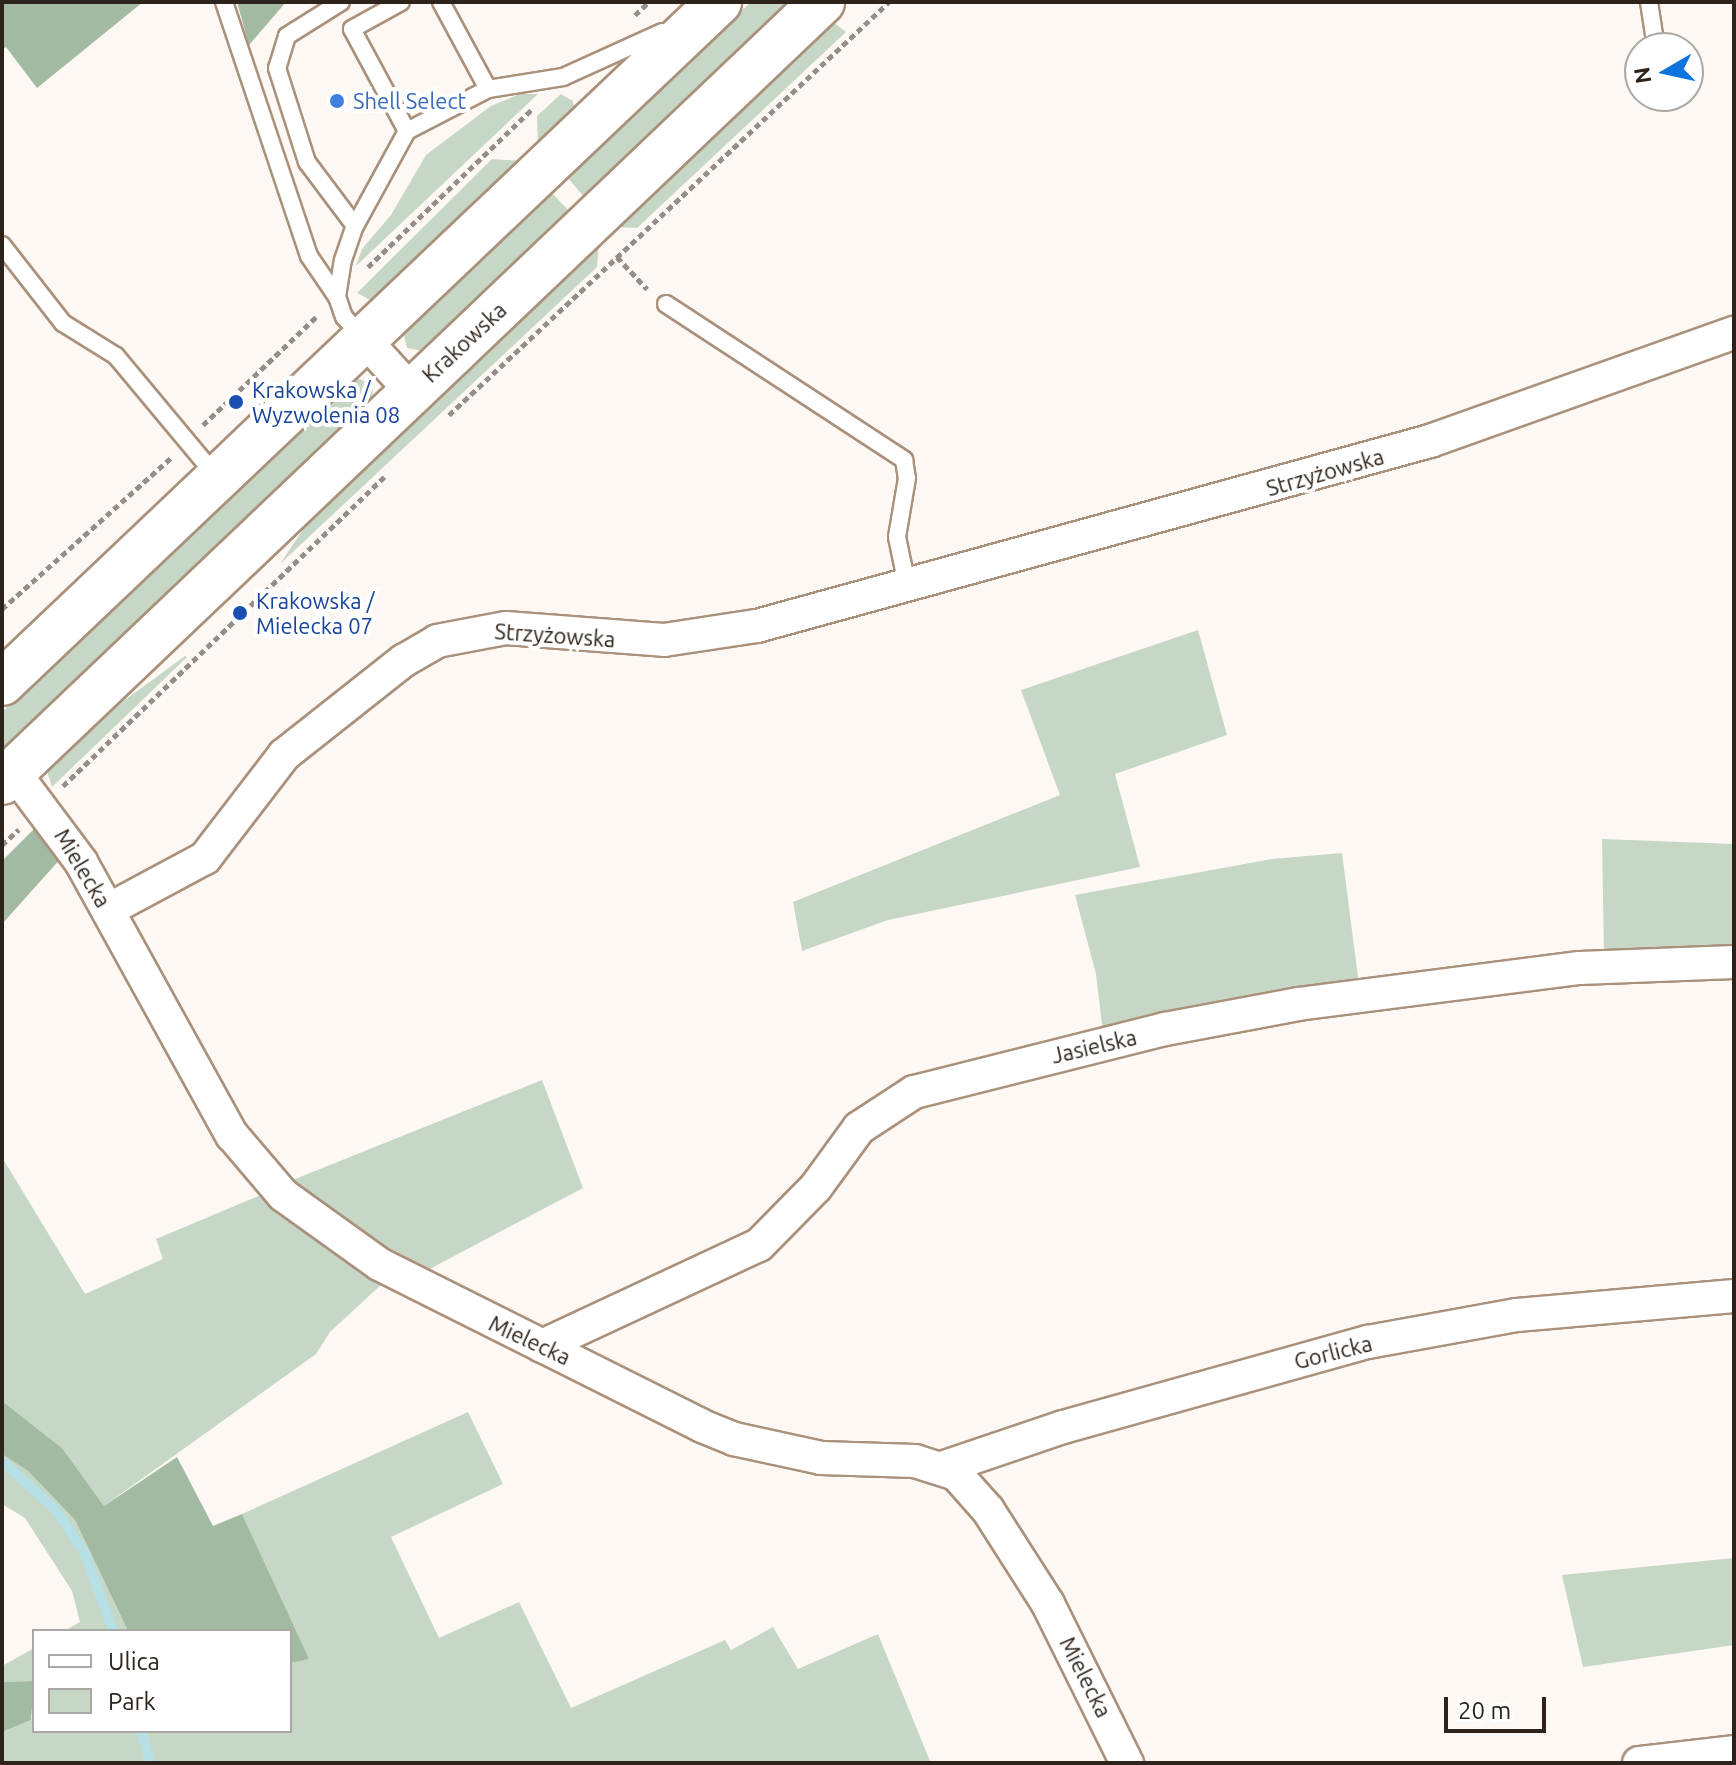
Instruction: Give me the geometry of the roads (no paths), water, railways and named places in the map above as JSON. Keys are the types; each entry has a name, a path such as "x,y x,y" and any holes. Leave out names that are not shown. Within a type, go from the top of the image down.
{"main road":[{"path":"2,683 719,2"},
{"name":"Krakowska","path":"8,777 822,2"}],"street":[{"name":"Strzyżowska","path":"108,910 205,858 284,755 403,661 437,641 506,628 664,640 757,626 1430,441 1734,333"},
{"path":"364,339 411,391"},
{"name":"Mielecka","path":"8,777 43,806 108,910 216,1109 266,1178 315,1223 379,1264 734,1439 821,1458 945,1467 971,1487 1023,1564 1092,1684 1127,1763"},
{"name":"Jasielska","path":"542,1346 759,1245 816,1187 859,1128 914,1092 1165,1029 1298,1004 1580,968 1734,962"},
{"name":"Gorlicka","path":"945,1467 1063,1427 1381,1339 1517,1315 1734,1296"},
{"path":"1639,1763 1734,1752"}],"lane":[{"path":"224,2 309,256 337,297 344,317 364,339"},
{"path":"341,2 287,36 277,68 307,162 355,226"},
{"path":"401,2 352,29 407,131"},
{"path":"441,2 488,89"},
{"path":"337,297 355,226 407,131 488,89 563,77 633,49 712,2"},
{"path":"1649,2 1654,32"},
{"path":"2,245 63,323 116,356 217,477"},
{"path":"662,302 904,460 907,478 897,537 907,585"}],"waterway":[{"path":"2,1461 56,1510 85,1554 112,1629"},
{"path":"142,1733 150,1763"}],"place":[{"name":"Shell Select","path":"337,101"},
{"name":"Krakowska / Wyzwolenia 08","path":"236,402"},
{"name":"Krakowska / Mielecka 07","path":"240,613"}]}
